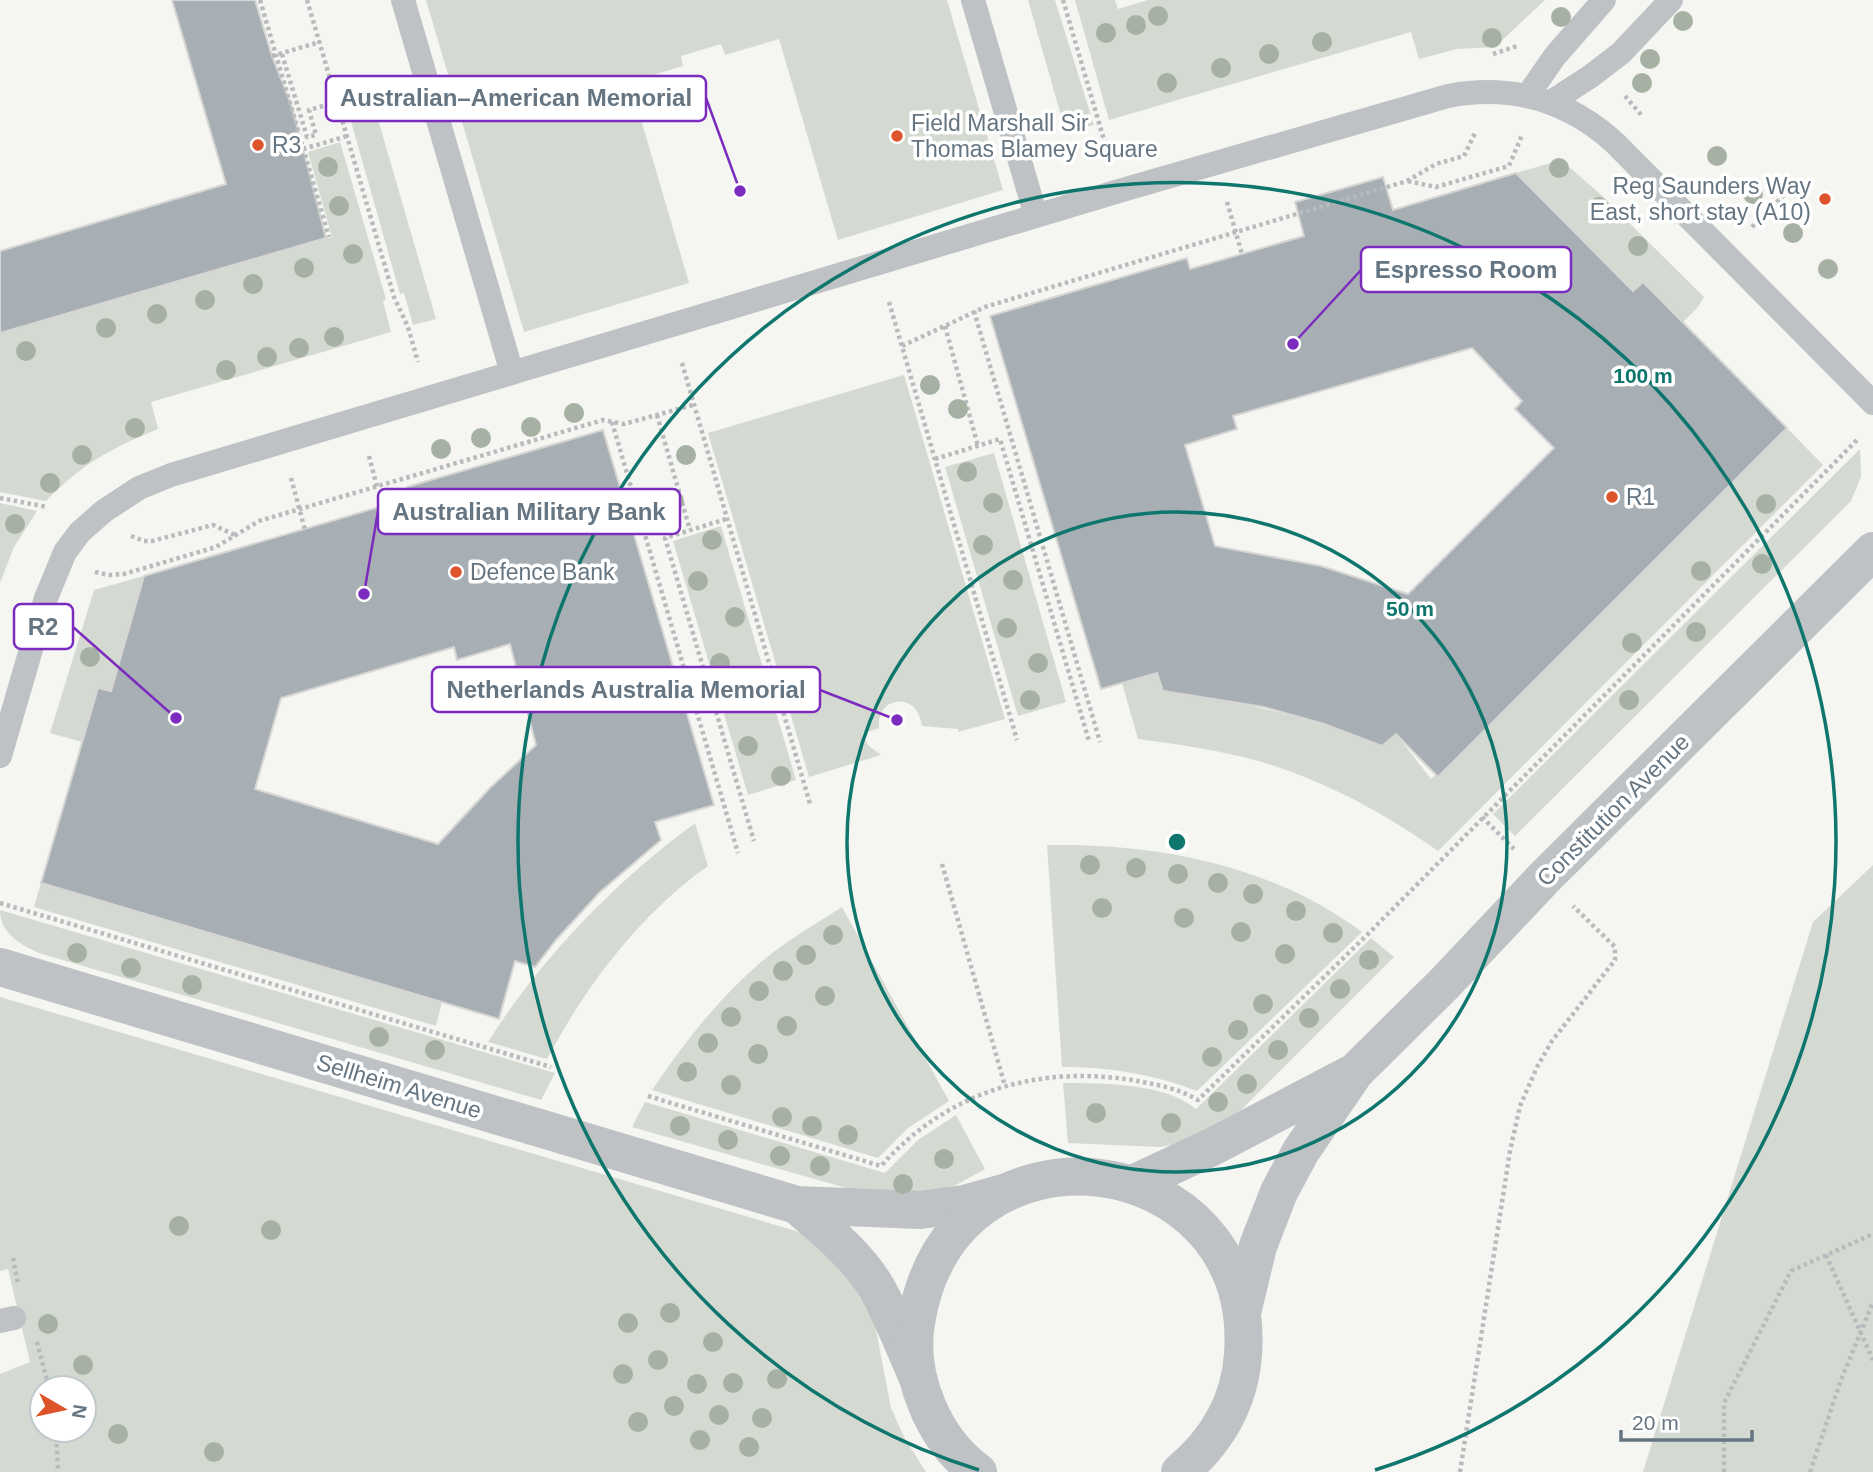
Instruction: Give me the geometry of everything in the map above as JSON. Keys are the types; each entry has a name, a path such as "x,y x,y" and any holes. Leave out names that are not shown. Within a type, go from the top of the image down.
{"street":[{"name":"Constitution Avenue","path":"1242,1313 1255,1254 1279,1192 1301,1151 1355,1072 1444,984 1544,878 1873,551"},
{"name":"Sellheim Avenue","path":"0,967 797,1205 920,1210 964,1204 1009,1191"},
{"name":"Constitution Avenue","path":"1133,1184 1214,1146 1355,1072"},
{"path":"978,1472 954,1449 939,1429 919,1382 914,1332 925,1282 950,1238 987,1204 1009,1191 1033,1182 1057,1177 1083,1176 1133,1184 1177,1208 1196,1224 1213,1244 1236,1289 1242,1313 1242,1364 1237,1388 1205,1472"},
{"name":"Sellheim Avenue","path":"797,1205 836,1240 875,1286 899,1333 919,1382"},
{"path":"1180,1472 1200,1454 1221,1425"}],"lane":[{"path":"403,0 512,373"},
{"path":"973,0 1035,216"},
{"path":"1539,98 1555,56 1604,0"},
{"path":"1539,98 1591,76 1621,53 1671,0"},
{"path":"0,756 55,573 69,546 104,511 139,488 163,477 1035,216 1458,94 1491,91 1539,98 1591,123 1615,143 1873,404"}],"path":[{"path":"260,0 329,237"},
{"path":"307,0 394,297 408,327 418,362"},
{"path":"1063,0 1109,158"},
{"path":"277,55 320,42"},
{"path":"1485,55 1504,52 1521,44"},
{"path":"277,55 307,137 316,135 309,110 337,102"},
{"path":"902,346 974,312 1407,181 1436,164 1464,156 1475,133"},
{"path":"1407,181 1436,187 1508,166 1522,135"},
{"path":"303,149 347,136"},
{"path":"1752,227 1793,187"},
{"path":"1227,202 1242,254"},
{"path":"889,302 1017,740"},
{"path":"974,312 1100,742"},
{"path":"945,326 978,446"},
{"path":"682,363 810,804"},
{"path":"95,572 124,574 216,547 259,521 603,420 624,424 693,405"},
{"path":"657,415 690,530"},
{"path":"612,422 738,853"},
{"path":"648,1096 881,1166 916,1132 952,1108 1005,1086 1050,1076 1100,1076 1163,1086 1198,1100 1367,935 1859,438"},
{"path":"935,459 1000,439 1089,741"},
{"path":"369,456 377,486"},
{"path":"290,478 304,530"},
{"path":"0,498 47,507"},
{"path":"726,519 665,538 754,841"},
{"path":"131,536 152,541 213,525 236,535"},
{"path":"943,864 1005,1086"},
{"path":"0,903 551,1067"},
{"path":"1461,1472 1507,1164 1520,1106 1526,1089 1552,1041 1612,965 1616,955 1615,947"},
{"path":"1724,1472 1724,1404 1791,1271 1873,1234"},
{"path":"1826,1255 1873,1360"},
{"path":"1810,1472 1840,1380 1873,1302"},
{"path":"57,1444 58,1472"}],"shaded area":[{"name":"Field Marshall Sir Thomas Blamey Square","path":"426,0 947,0 1003,190 838,240 779,39 725,55 721,44 681,56 683,66 630,82 689,283 524,332"},
{"path":"1028,0 1055,0 1094,125 1066,133"},
{"path":"1075,0 1115,0 1118,9 1148,0 1545,0 1495,47 1457,49 1419,59 1411,32 1109,120"},
{"path":"368,85 436,319 413,325 404,293 400,294 343,93"},
{"path":"340,142 386,299 383,301 391,332 151,402 158,429 98,458 46,501 0,492 0,333 332,237 308,152"},
{"path":"1561,160 1598,192 1704,297 1682,323 1643,282 1633,291 1516,173"},
{"path":"904,375 1005,719 958,732 958,729 922,726 913,707 906,703 890,704 880,717 879,728 862,734 868,745 881,755 809,777 708,433"},
{"path":"1787,428 1823,465 1438,851 1373,810 1327,786 1279,767 1241,756 1138,739 1122,683 1157,673 1163,691 1274,711 1382,746 1396,734 1431,779"},
{"path":"1860,449 1861,477 1851,501 1515,836 1493,814"},
{"path":"994,453 1066,702 1018,716 945,467"},
{"path":"0,503 37,511 14,547 0,583"},
{"path":"721,526 796,780 748,795 673,541"},
{"path":"144,576 111,691 98,688 82,742 50,733 94,590"},
{"path":"695,823 708,866 659,907 616,954 579,1005 547,1059 488,1042 531,981 581,923 636,870"},
{"path":"1047,845 1130,848 1212,863 1290,890 1327,909 1362,932 1197,1091 1131,1073 1062,1067"},
{"path":"1873,865 1873,1472 1643,1472 1813,922"},
{"path":"41,883 442,1002 436,1026 34,907"},
{"path":"842,907 949,1101 908,1128 878,1158 652,1090 702,1023 745,976 780,947"},
{"path":"0,910 555,1073 541,1100 42,954 20,943 8,932"},
{"path":"1371,938 1394,957 1231,1120 1183,1143 1160,1147 1068,1143 1063,1083 1114,1084 1151,1089 1183,1100 1196,1109"},
{"path":"0,997 807,1236 841,1264 875,1325 891,1408 905,1439 926,1472 0,1472 0,1374 30,1362 8,1269 0,1271"},
{"path":"645,1102 885,1173 918,1140 956,1115 985,1169 956,1185 931,1194 867,1194 632,1127"}],"building":[{"name":"R3","path":"172,0 255,0 272,56 292,107 326,238 0,333 0,251 226,184"},
{"name":"R1","path":"1516,173 1633,291 1643,282 1787,428 1438,777 1396,734 1382,746 1324,724 1264,707 1163,691 1157,673 1101,689 990,316 1187,258 1190,269 1304,236 1295,202 1383,177 1393,210","holes":["1472,348 1522,401 1515,409 1554,448 1408,594 1321,566 1215,546 1185,445 1237,429 1233,416"]},
{"path":"603,430 714,805 655,822 661,840 600,892 535,967 515,961 499,1019 41,883 98,688 111,691 144,576 410,498 407,487","holes":["510,644 536,745 490,788 438,844 255,789 281,698 454,647 457,660"]}],"place":[{"name":"Field Marshall Sir Thomas Blamey Square","path":"897,136"},
{"name":"R3","path":"258,145"},
{"name":"Australian–American Memorial","path":"740,191"},
{"name":"Reg Saunders Way East, short stay (A10)","path":"1825,199"},
{"name":"Espresso Room","path":"1293,344"},
{"name":"R1","path":"1612,497"},
{"name":"Defence Bank","path":"456,572"},
{"name":"Australian Military Bank","path":"364,594"},
{"name":"R2","path":"176,718"},
{"name":"Netherlands Australia Memorial","path":"897,720"}]}
